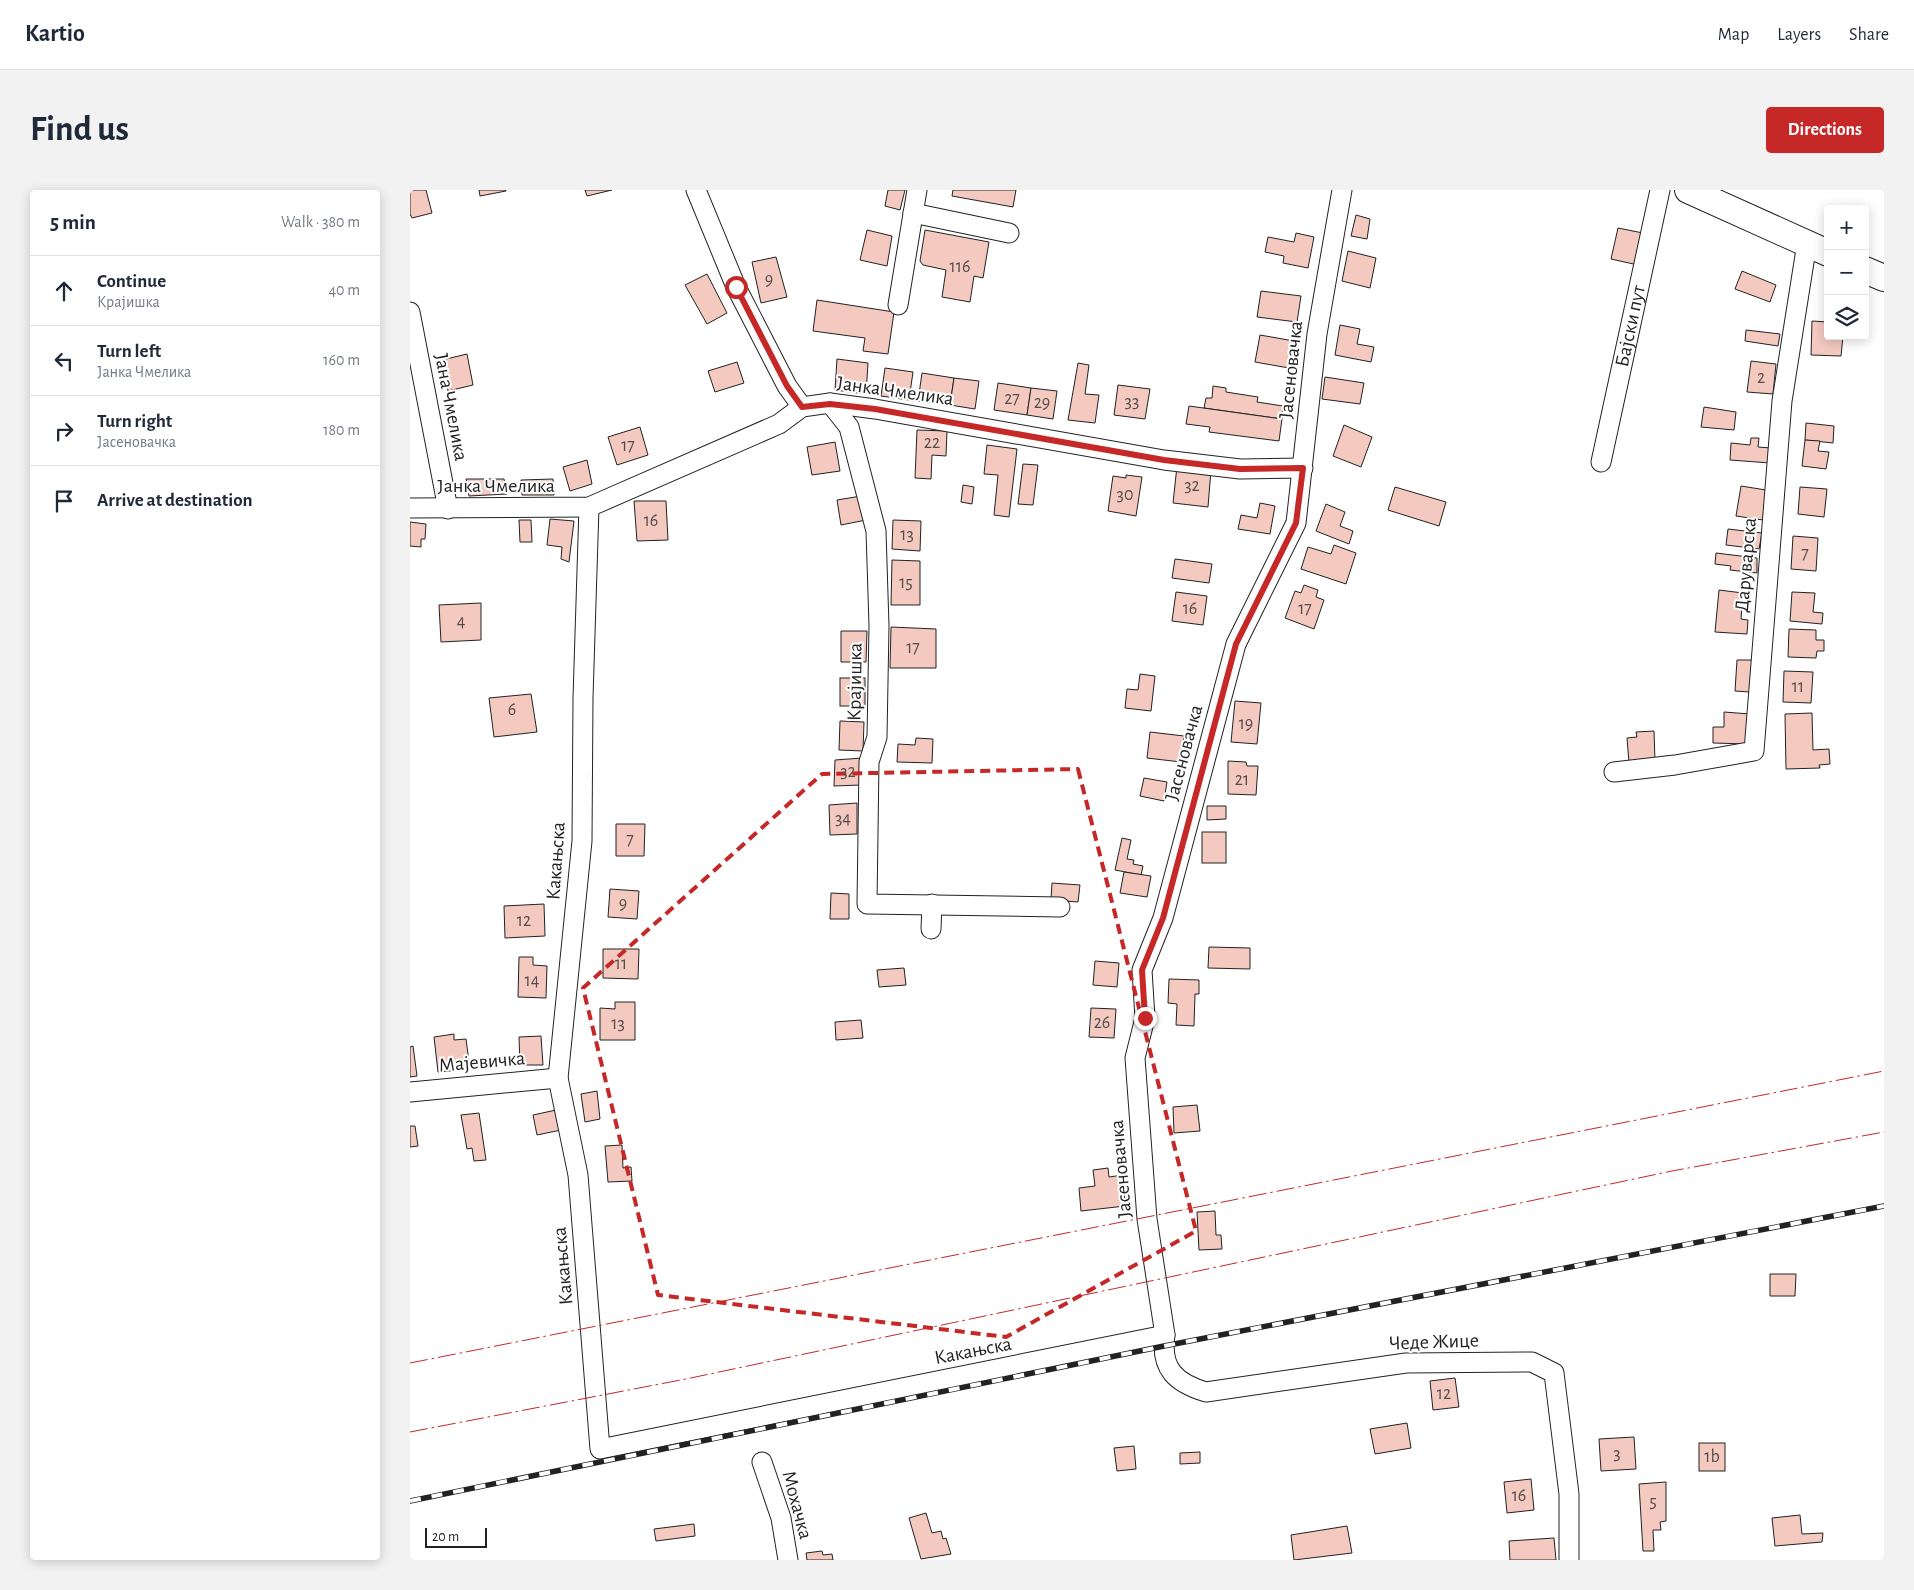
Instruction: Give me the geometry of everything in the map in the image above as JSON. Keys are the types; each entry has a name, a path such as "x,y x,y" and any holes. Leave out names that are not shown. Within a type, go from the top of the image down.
{"street":[{"path":"696,190 736,287 787,386 802,407"},
{"path":"898,305 917,190"},
{"name":"Јасеновачка","path":"1165,1335 1147,1219 1135,1058 1145,1018 1142,970 1163,918 1236,644 1296,523 1317,334 1342,190"},
{"name":"Бајски пут","path":"1601,462 1660,190"},
{"path":"1688,190 1817,248"},
{"path":"912,213 1009,233"},
{"name":"Даруварска","path":"1614,772 1675,765 1754,750 1782,401 1817,248"},
{"path":"1869,272 1884,278"},
{"name":"Јана Чмелика","path":"410,312 448,509"},
{"name":"Јанка Чмелика","path":"410,508 589,507 778,424 802,407 830,404 884,410 1164,460 1240,469 1303,468"},
{"name":"Крајишка","path":"830,404 849,427 876,531 879,626 877,737 869,762 867,904 1060,907"},
{"name":"Какањска","path":"589,507 583,698 582,840 558,1078 578,1175 600,1449 1165,1335"},
{"path":"931,929 932,904"},
{"name":"Мајевичка","path":"410,1092 558,1078"},
{"name":"Чеде Жице","path":"1165,1335 1166,1362 1174,1375 1185,1385 1206,1392 1406,1363 1532,1362 1554,1373 1569,1494 1568,1560"},
{"name":"Мохачка","path":"762,1462 780,1518 788,1560"}],"highlighted area":[{"path":"1078,769 1196,1231 1006,1337 658,1295 583,988 822,774"}],"building":[{"path":"410,190 426,190 432,213 412,218 410,214"},
{"path":"479,190 506,190 506,191 480,196"},
{"path":"585,190 612,190 587,196"},
{"path":"888,190 905,190 900,210 885,206"},
{"path":"953,190 1016,190 1013,207 952,196"},
{"path":"1356,215 1370,219 1367,239 1351,236"},
{"path":"1618,228 1643,233 1638,265 1611,259"},
{"path":"867,230 892,236 887,266 860,260"},
{"path":"925,230 989,242 983,278 974,276 970,302 942,297 946,270 923,265 920,261"},
{"path":"1296,233 1314,237 1308,268 1283,263 1284,256 1265,252 1268,237 1294,242"},
{"path":"1348,251 1376,258 1370,288 1342,281"},
{"path":"776,257 787,297 761,303 752,262"},
{"path":"1742,271 1776,285 1770,302 1735,289"},
{"path":"707,274 727,313 707,324 685,285"},
{"path":"1261,291 1301,296 1297,322 1257,317"},
{"path":"817,300 894,312 888,354 863,351 865,338 813,331"},
{"path":"1812,321 1824,322 1824,340 1843,340 1841,356 1811,355"},
{"path":"1340,325 1360,329 1357,344 1374,347 1371,362 1335,355"},
{"path":"1746,330 1780,334 1778,346 1745,341"},
{"path":"1260,335 1294,341 1289,368 1255,362"},
{"path":"467,354 473,385 448,391 442,360"},
{"path":"837,359 868,363 866,394 835,390"},
{"path":"1751,361 1776,364 1773,394 1747,392"},
{"path":"737,362 744,383 715,392 708,371"},
{"path":"1078,363 1089,365 1085,394 1099,395 1095,423 1068,420"},
{"path":"885,368 913,372 909,400 881,396"},
{"path":"922,373 954,378 950,405 918,401"},
{"path":"1325,377 1364,383 1360,404 1322,399"},
{"path":"954,378 979,381 975,409 950,405"},
{"path":"998,383 1031,388 1027,415 994,410"},
{"path":"1118,385 1150,389 1145,419 1114,415"},
{"path":"1213,386 1226,388 1226,392 1258,397 1257,402 1283,406 1282,419 1204,408 1206,398 1212,398"},
{"path":"1031,388 1057,391 1053,419 1027,415"},
{"path":"1189,406 1282,419 1279,441 1209,432 1210,427 1186,424"},
{"path":"1704,407 1736,412 1734,430 1701,427"},
{"path":"1806,423 1834,426 1833,443 1805,440"},
{"path":"1344,425 1372,437 1361,467 1333,456"},
{"path":"640,427 648,455 617,465 608,437"},
{"path":"917,430 947,431 946,456 932,455 931,479 915,478"},
{"path":"1751,438 1759,438 1758,447 1771,448 1770,463 1730,460 1731,443 1750,445"},
{"path":"1805,440 1820,441 1818,451 1829,452 1826,469 1802,466"},
{"path":"835,442 840,471 812,475 807,447"},
{"path":"987,445 1017,449 1009,517 994,515 998,475 984,474"},
{"path":"587,460 592,484 570,491 563,467"},
{"path":"1023,464 1038,465 1033,505 1018,504"},
{"path":"1177,466 1211,470 1208,507 1173,503"},
{"path":"1126,475 1142,477 1136,516 1108,511 1113,476 1126,478"},
{"path":"466,479 504,479 507,494 469,496"},
{"path":"553,479 554,495 522,495 521,480"},
{"path":"963,485 974,487 972,504 961,502"},
{"path":"1741,486 1766,490 1763,520 1736,516"},
{"path":"1395,487 1446,502 1439,526 1388,510"},
{"path":"1800,487 1827,489 1824,517 1798,514"},
{"path":"861,496 866,520 841,525 837,500"},
{"path":"634,501 666,501 668,540 637,541"},
{"path":"1260,503 1275,506 1270,534 1238,529 1241,515 1257,518"},
{"path":"1326,504 1345,512 1340,526 1353,531 1349,544 1316,531"},
{"path":"550,519 574,521 569,562 561,559 562,547 547,545"},
{"path":"519,520 531,520 532,542 520,542"},
{"path":"893,520 921,521 920,551 892,549"},
{"path":"410,522 426,524 425,539 421,539 421,547 410,546"},
{"path":"1728,529 1762,533 1759,549 1726,545"},
{"path":"1793,536 1818,538 1816,571 1791,569"},
{"path":"1334,545 1356,553 1346,584 1301,569 1308,547 1331,554"},
{"path":"1716,553 1757,558 1757,573 1730,570 1731,566 1715,564"},
{"path":"1175,559 1212,564 1209,583 1172,578"},
{"path":"892,560 920,561 920,605 891,605"},
{"path":"1304,585 1318,590 1316,597 1324,600 1314,629 1285,618 1295,591 1301,593"},
{"path":"1719,590 1743,593 1741,619 1748,620 1747,634 1715,632"},
{"path":"1176,592 1207,596 1203,625 1172,621"},
{"path":"1792,592 1815,593 1813,612 1823,613 1822,624 1790,621"},
{"path":"481,603 481,640 441,642 439,605"},
{"path":"891,627 936,629 936,668 890,668"},
{"path":"1789,629 1816,630 1816,640 1824,640 1824,651 1817,651 1816,658 1788,657"},
{"path":"841,631 867,631 866,662 841,662"},
{"path":"1737,660 1754,660 1750,692 1735,691"},
{"path":"1784,671 1813,672 1811,703 1783,702"},
{"path":"1140,674 1155,676 1151,711 1125,708 1127,689 1138,690"},
{"path":"840,678 865,678 865,706 840,706"},
{"path":"531,694 537,732 494,737 489,698"},
{"path":"1235,701 1261,703 1257,744 1231,742"},
{"path":"1724,712 1750,714 1748,744 1713,743 1713,727 1724,727"},
{"path":"1812,713 1813,750 1829,749 1830,764 1819,765 1820,768 1786,769 1785,714"},
{"path":"840,721 864,722 863,751 839,750"},
{"path":"1654,731 1655,762 1629,763 1627,738 1637,737 1636,732"},
{"path":"1150,732 1184,736 1181,762 1147,758"},
{"path":"916,738 933,739 932,763 897,762 898,744 915,745"},
{"path":"862,758 861,785 834,786 835,760"},
{"path":"1228,761 1246,762 1247,766 1258,766 1256,795 1228,794"},
{"path":"1144,778 1167,782 1164,801 1140,796"},
{"path":"857,803 857,834 830,835 829,805"},
{"path":"1207,806 1226,806 1226,819 1207,820"},
{"path":"616,824 645,824 644,856 616,856"},
{"path":"1202,832 1226,832 1226,863 1202,863"},
{"path":"1122,838 1131,840 1127,859 1134,860 1133,864 1143,866 1141,875 1115,870"},
{"path":"1124,872 1151,876 1147,897 1120,893"},
{"path":"1052,883 1080,885 1078,902 1051,900"},
{"path":"610,889 639,891 637,919 608,917"},
{"path":"831,893 849,894 849,919 830,919"},
{"path":"544,904 545,936 505,938 504,906"},
{"path":"1209,947 1250,948 1250,969 1208,968"},
{"path":"603,949 639,949 638,979 603,978"},
{"path":"519,957 533,957 533,965 547,966 546,998 518,997"},
{"path":"1095,961 1119,963 1117,987 1093,985"},
{"path":"904,968 906,985 879,987 877,970"},
{"path":"1169,979 1199,980 1199,994 1195,994 1194,1026 1176,1025 1177,1004 1168,1003"},
{"path":"615,1002 635,1002 635,1040 600,1040 600,1008 615,1009"},
{"path":"1091,1008 1116,1009 1114,1038 1089,1037"},
{"path":"861,1020 863,1038 836,1040 835,1022"},
{"path":"454,1034 454,1040 466,1039 470,1069 438,1072 434,1037"},
{"path":"541,1036 543,1065 520,1065 519,1037"},
{"path":"413,1046 417,1076 410,1077 410,1047"},
{"path":"597,1091 600,1119 585,1122 581,1094"},
{"path":"1197,1105 1200,1131 1174,1133 1173,1107"},
{"path":"556,1110 561,1130 537,1135 533,1115"},
{"path":"479,1113 486,1160 474,1161 472,1148 467,1149 461,1115"},
{"path":"410,1126 415,1126 418,1146 410,1147"},
{"path":"622,1145 623,1168 631,1167 632,1181 608,1182 605,1146"},
{"path":"1108,1168 1109,1177 1123,1175 1125,1206 1081,1211 1079,1188 1095,1186 1093,1170"},
{"path":"1215,1211 1216,1235 1221,1235 1222,1249 1199,1250 1197,1212"},
{"path":"1770,1274 1796,1274 1795,1296 1770,1296"},
{"path":"1455,1378 1459,1407 1433,1410 1430,1381"},
{"path":"1407,1423 1411,1448 1375,1454 1370,1429"},
{"path":"1634,1437 1636,1469 1601,1471 1599,1439"},
{"path":"1699,1443 1725,1443 1725,1471 1699,1471"},
{"path":"1134,1446 1136,1469 1117,1471 1114,1448"},
{"path":"1200,1452 1200,1463 1180,1464 1180,1453"},
{"path":"1531,1479 1534,1510 1507,1513 1504,1482"},
{"path":"1666,1482 1666,1521 1660,1522 1661,1530 1653,1530 1654,1551 1643,1551 1639,1484"},
{"path":"926,1513 932,1533 941,1531 943,1539 946,1538 951,1554 921,1559 909,1518"},
{"path":"1800,1515 1802,1534 1823,1533 1822,1542 1775,1546 1772,1518"},
{"path":"694,1524 695,1536 656,1541 654,1529"},
{"path":"1347,1526 1352,1553 1294,1560 1291,1535"},
{"path":"1554,1538 1556,1560 1510,1560 1509,1541"},
{"path":"822,1551 823,1555 832,1554 833,1560 807,1560 806,1553"}],"railway":[{"path":"410,1501 1164,1346 1884,1206"}],"power":[{"path":"410,1363 1884,1071"},
{"path":"410,1432 686,1379 1672,1171 1884,1132"}],"route":[{"path":"736,287 787,386 802,407 830,404 875,409 1164,460 1240,469 1303,468 1296,523 1236,644 1163,918 1142,970 1145,1018"}]}
